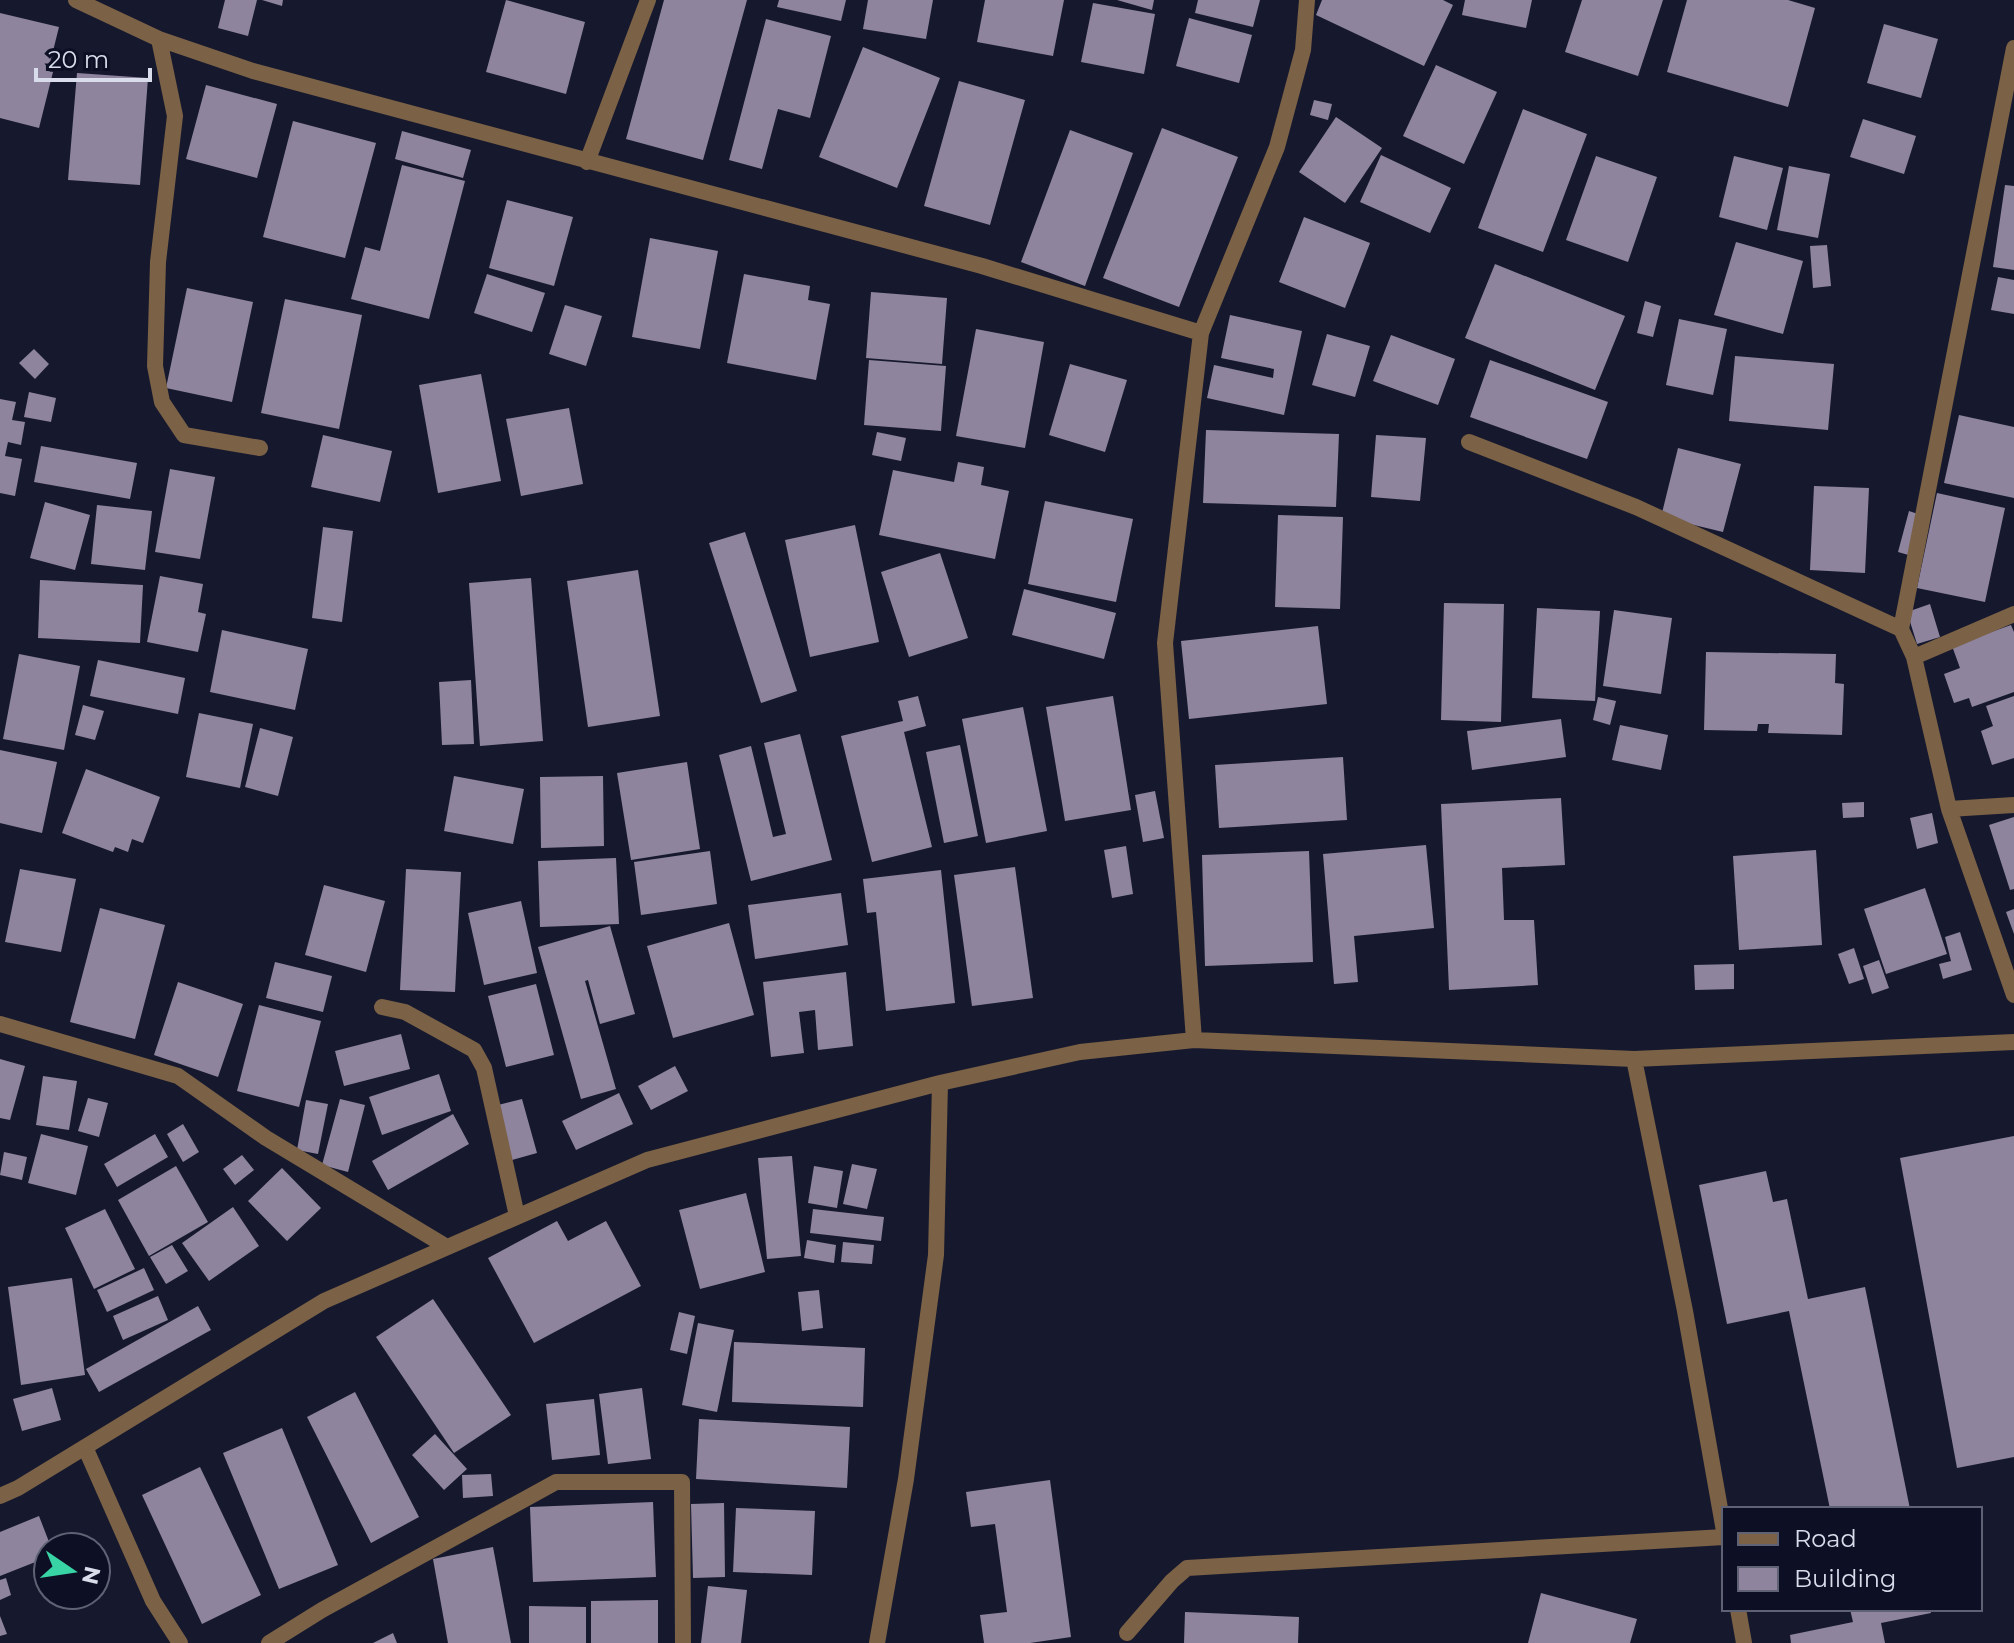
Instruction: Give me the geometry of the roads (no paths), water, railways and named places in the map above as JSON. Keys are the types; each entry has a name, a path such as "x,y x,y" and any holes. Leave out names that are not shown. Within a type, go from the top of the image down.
{"street":[{"path":"76,0 159,39 253,71 982,266 1201,333"},
{"path":"587,162 648,0"},
{"path":"1194,1040 1165,643 1201,333 1277,147 1303,50 1307,0"},
{"path":"159,39 175,116 158,262 155,366 162,402 184,435 260,448"},
{"path":"2014,48 1901,629 1914,657 1949,809 2014,995"},
{"path":"1469,442 1636,507 1901,629"},
{"path":"1914,657 2014,614"},
{"path":"1949,809 2014,805"},
{"path":"382,1007 405,1012 474,1050 484,1068 517,1216"},
{"path":"0,1024 178,1076 266,1138 447,1247"},
{"path":"0,1496 18,1488 324,1301 517,1216 647,1160 940,1083 1080,1052 1194,1040 1634,1059 2014,1042"},
{"path":"1634,1059 1685,1311 1722,1523"},
{"path":"877,1643 906,1479 936,1255 940,1083"},
{"path":"85,1447 153,1601 180,1643"},
{"path":"269,1643 322,1610 518,1502 556,1482 576,1480 682,1482 683,1643"},
{"path":"1127,1633 1187,1568 1722,1534"},
{"path":"1738,1611 1744,1643"}]}
